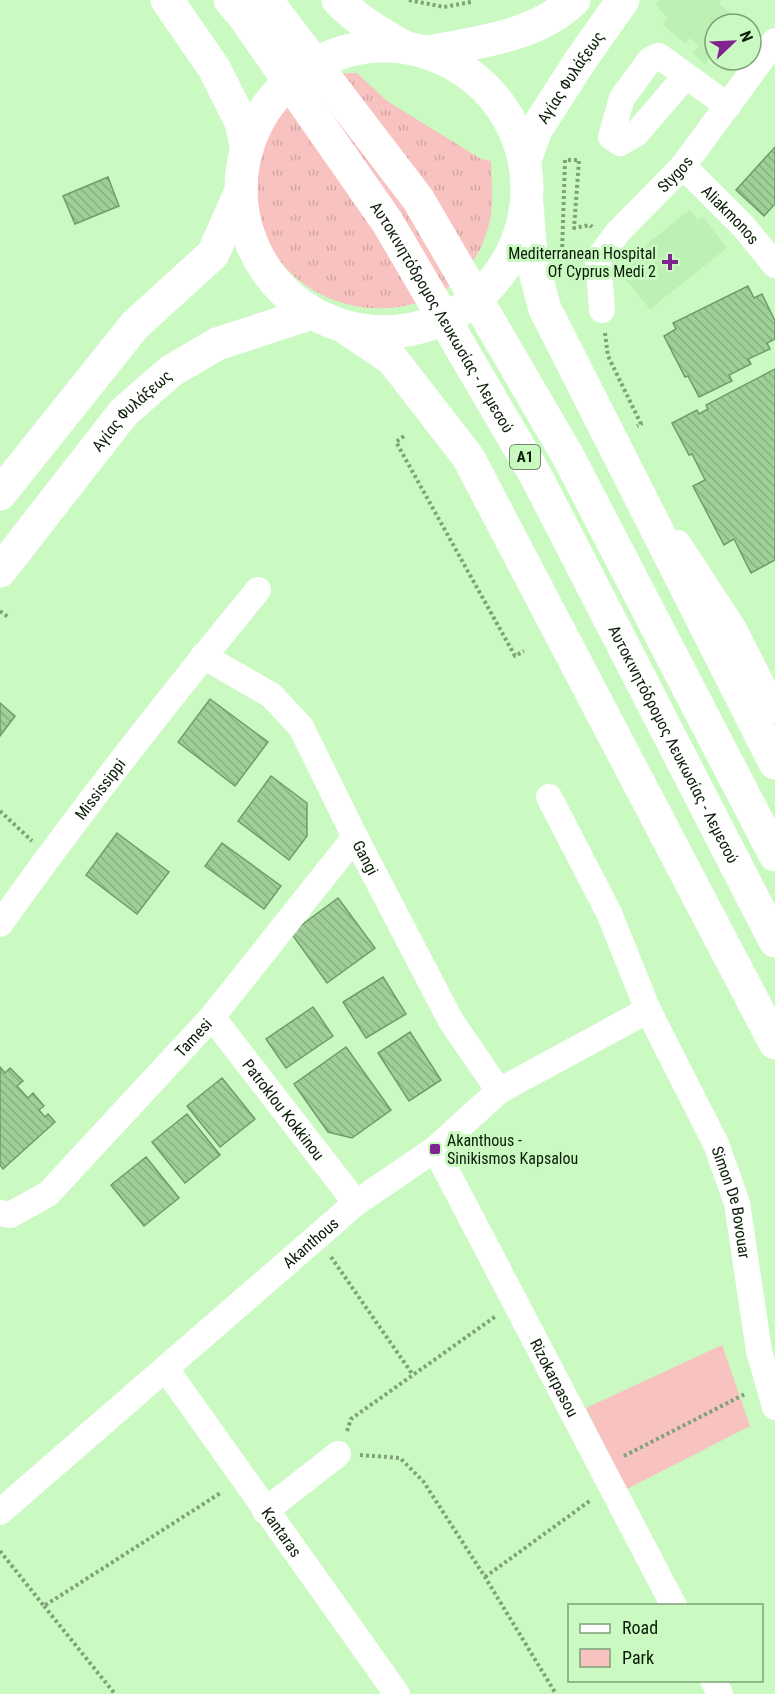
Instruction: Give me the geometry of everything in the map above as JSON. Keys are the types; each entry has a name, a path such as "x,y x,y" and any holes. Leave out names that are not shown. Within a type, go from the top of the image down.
{"main road":[{"path":"167,0 214,68 241,122 247,149"},
{"name":"Αυτοκινητόδρομος Λευκωσίας - Λεμεσού","path":"230,0 243,15 388,223 530,466 775,941"},
{"name":"A1","path":"266,0 418,199 569,458 775,855"},
{"path":"338,0 359,20 472,75 506,112 525,159 531,256 545,309 775,763"},
{"path":"0,494 135,325 213,254 241,190 247,149 262,113 287,83 318,61 359,47 415,49 508,37 561,12 574,0"},
{"name":"Αγίας Φυλάξεως","path":"525,159 537,128 623,0"},
{"path":"241,190 246,227 261,261 283,290 312,313 346,328 392,358 468,457 775,1043"},
{"path":"346,328 399,332 446,319 486,291 515,251 527,204"},
{"name":"Αγίας Φυλάξεως","path":"0,571 124,412 171,370 217,344 312,313"}],"street":[{"name":"Stygos","path":"602,310 598,260 618,232 683,166 775,41"},
{"path":"685,76 728,106"},
{"name":"Aliakmonos","path":"683,166 744,227 775,265"},
{"path":"610,437 734,629 775,710"},
{"name":"Mississippi","path":"0,924 48,857 203,656 258,590"},
{"name":"Gangi","path":"203,656 271,694 300,727 451,1021 499,1090"},
{"name":"Simon De Bovouar","path":"549,797 609,913 648,1010 716,1144 737,1203 759,1351 775,1407"},
{"name":"Tamesi","path":"5,1214 48,1194 212,1017 355,837"},
{"name":"Akanthous","path":"0,1512 356,1203 435,1149 499,1090 648,1010"},
{"name":"Patroklou Kokkinou","path":"212,1017 356,1203"},
{"name":"Rizokarpasou","path":"435,1149 673,1604"},
{"name":"Kantaras","path":"166,1369 397,1694"},
{"path":"266,1511 338,1454"}],"path":[{"path":"409,0 444,7 471,2 471,0"},
{"path":"569,160 579,160 574,228"},
{"path":"602,310 608,356 641,423"},
{"path":"404,436 396,442 515,656 524,651"},
{"path":"0,611 8,617"},
{"path":"0,811 48,857"},
{"path":"317,1237 413,1375"},
{"path":"515,1303 351,1419 338,1454 400,1458 423,1481 485,1577 555,1694"},
{"path":"485,1577 606,1476 768,1382"},
{"path":"44,1606 243,1479"},
{"path":"0,1551 115,1694"},
{"path":"104,1694 111,1689"}],"shaded area":[{"path":"660,0 721,0 719,3 729,12 703,12 703,63 693,53 699,46 690,38 685,43 662,24 668,18 656,4"},
{"name":"Mediterranean Hospital Of Cyprus Medi 2","path":"690,210 698,220 703,217 727,248 650,309 621,274 632,264 628,259"}],"green space":[{"path":"357,73 387,101 481,159 491,161 490,220 473,262 444,290 408,305 369,308 330,298 296,278 270,246 256,203 255,181 258,158 280,108 296,95 327,78 338,74"},
{"path":"722,1345 750,1426 625,1490 586,1408"}],"building":[{"path":"775,147 775,204 764,216 736,190"},
{"path":"108,177 119,206 75,224 63,196"},
{"path":"748,286 754,298 762,294 775,321 775,339 767,343 770,349 748,359 751,364 729,375 732,381 699,397 688,376 685,377 664,336 676,329 673,323"},
{"path":"775,369 775,560 751,573 734,539 724,545 693,486 705,480 672,423 697,410 699,414 708,409 706,405"},
{"path":"210,699 268,742 235,786 178,742"},
{"path":"0,703 15,716 0,736"},
{"path":"271,776 307,803 307,836 289,860 238,821"},
{"path":"117,833 169,872 137,914 86,875"},
{"path":"222,843 281,886 264,909 205,866"},
{"path":"338,898 375,948 327,983 291,933"},
{"path":"383,977 406,1014 366,1038 343,1002"},
{"path":"313,1007 333,1036 286,1068 266,1039"},
{"path":"410,1032 441,1080 409,1101 378,1053"},
{"path":"346,1047 391,1110 352,1138 328,1132 294,1084"},
{"path":"0,1067 5,1073 10,1068 23,1081 17,1086 28,1098 33,1093 44,1106 39,1110 45,1117 48,1114 55,1122 3,1169 0,1165"},
{"path":"222,1078 255,1119 220,1147 187,1106"},
{"path":"187,1114 220,1155 185,1183 152,1142"},
{"path":"146,1157 179,1198 144,1226 111,1185"}],"place":[{"name":"Mediterranean Hospital Of Cyprus Medi 2","path":"670,262"},
{"name":"Akanthous - Sinikismos Kapsalou","path":"435,1149"}]}
